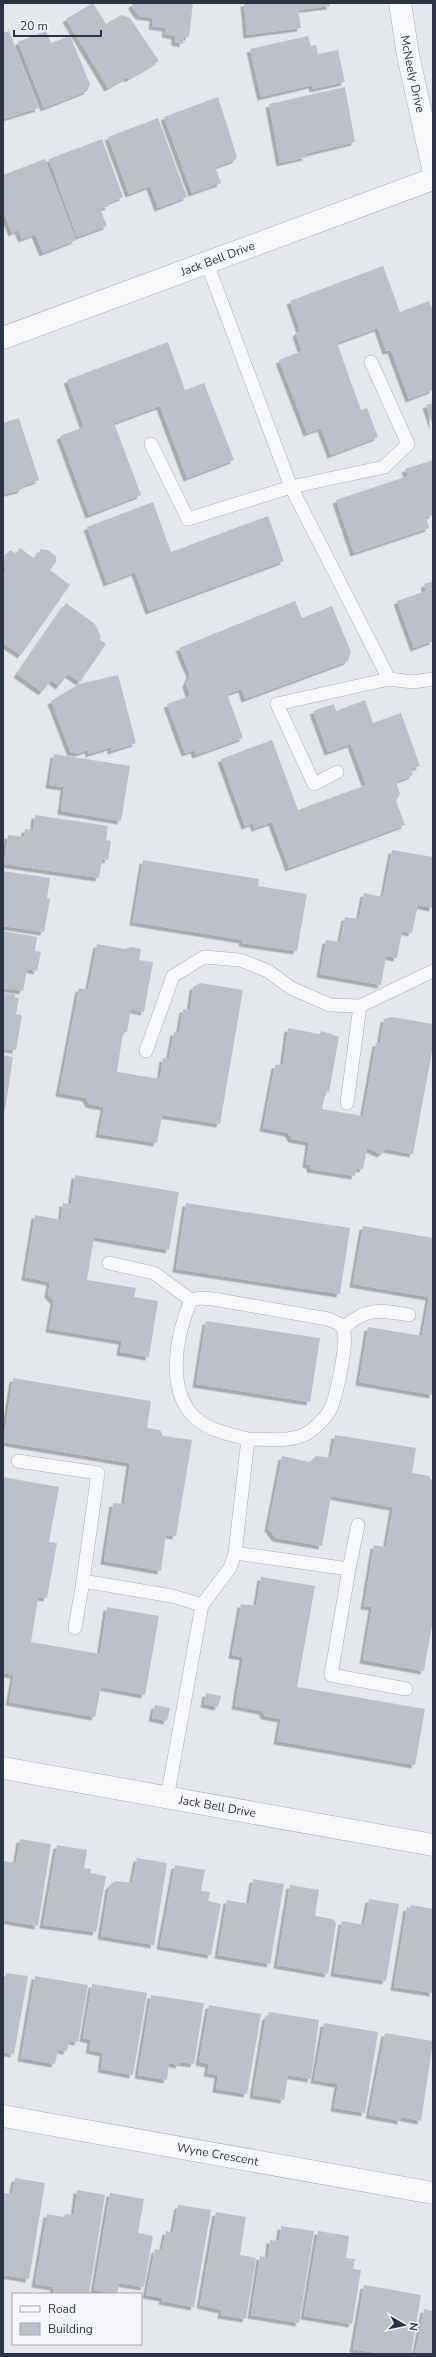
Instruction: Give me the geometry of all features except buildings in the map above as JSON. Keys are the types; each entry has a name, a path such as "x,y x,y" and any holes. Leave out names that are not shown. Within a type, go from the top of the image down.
{"street":[{"name":"McNeely Drive","path":"400,3 408,55 433,168"},
{"name":"Jack Bell Drive","path":"3,338 433,179"},
{"name":"Jack Bell Drive","path":"3,1768 433,1845"},
{"name":"Wyne Crescent","path":"3,2116 433,2193"}],"lane":[{"path":"207,263 291,487 390,679"},
{"path":"151,444 188,519 291,487 384,467 408,444 371,362"},
{"path":"337,772 314,784 277,704 390,679 414,682 433,679"},
{"path":"146,1051 174,976 204,957 240,960 268,971 291,988 330,1005 360,1006 433,971"},
{"path":"347,1103 360,1006"},
{"path":"109,1263 154,1273 191,1300 200,1298 213,1299 328,1319 337,1322 343,1328 345,1339 336,1391 330,1409 320,1423 307,1433 293,1438 248,1440 200,1422 187,1410 179,1391 177,1369 180,1333 191,1300"},
{"path":"343,1328 352,1320 370,1311 381,1310 409,1315"},
{"path":"167,1798 202,1605 230,1568 235,1553 248,1440"},
{"path":"18,1461 98,1473 75,1628"},
{"path":"358,1525 331,1675 406,1689"},
{"path":"235,1553 349,1569"},
{"path":"83,1581 172,1596 202,1605"}]}
